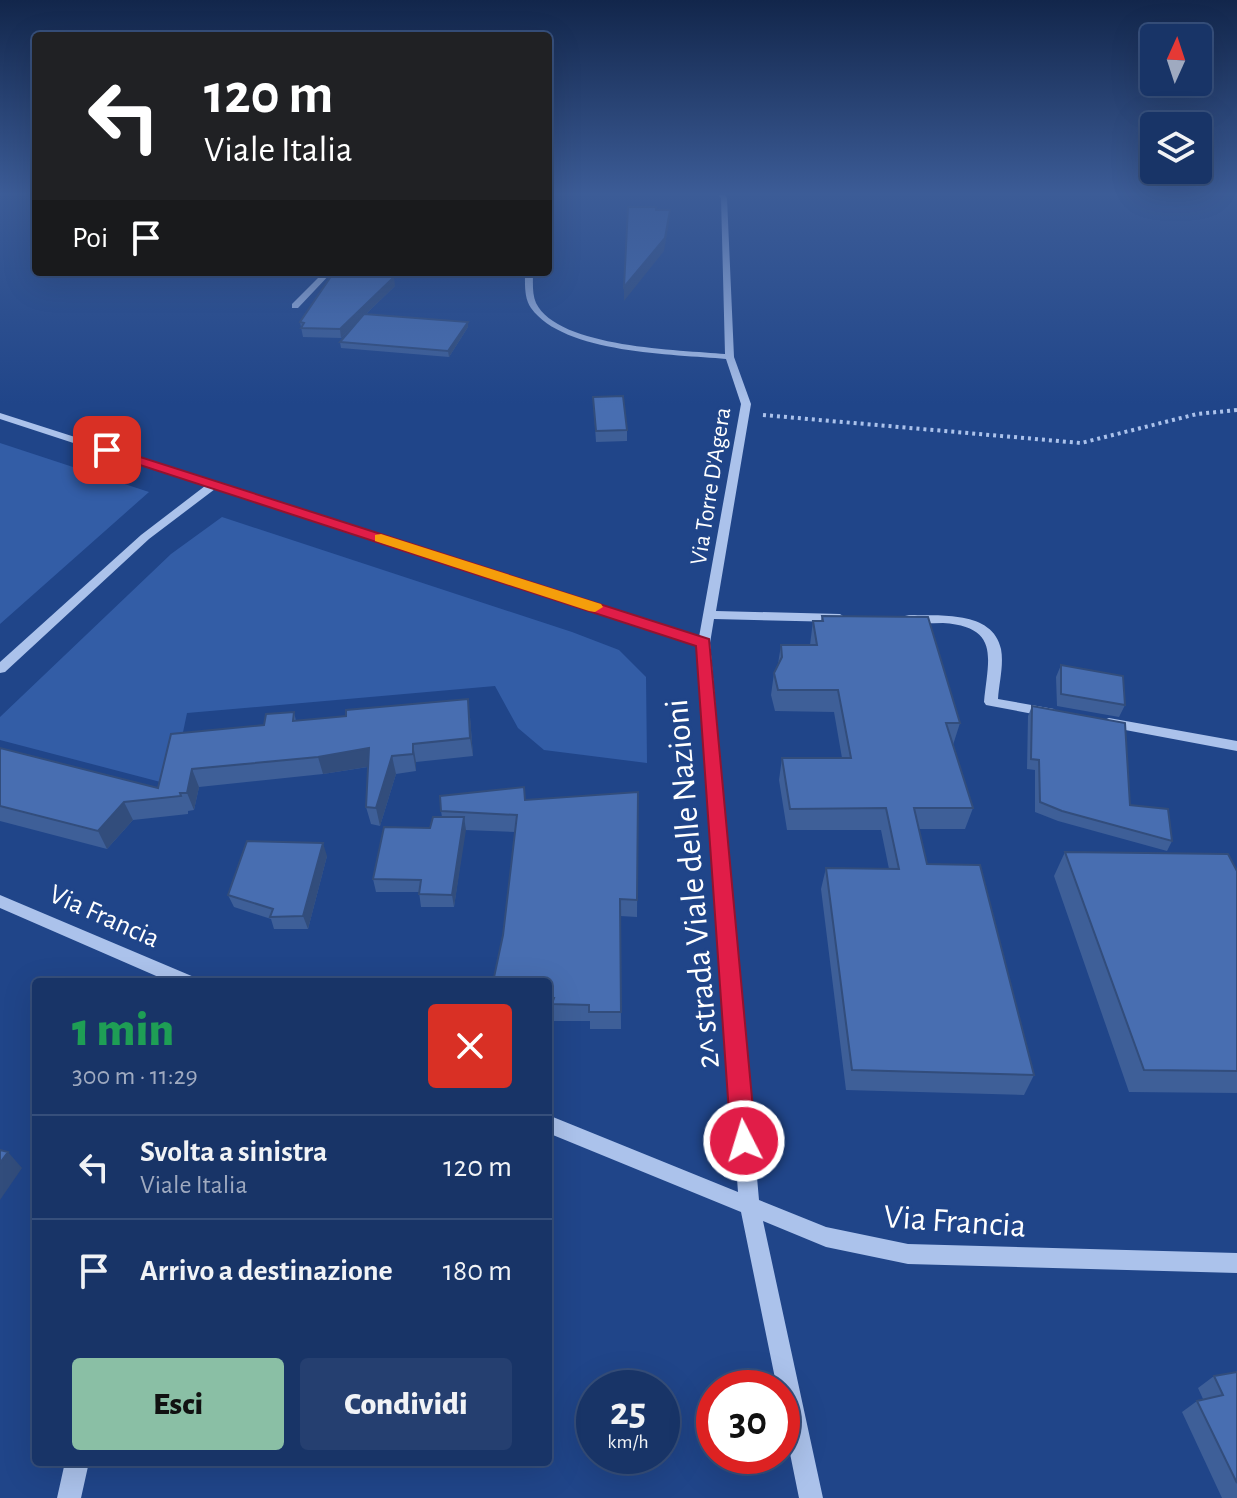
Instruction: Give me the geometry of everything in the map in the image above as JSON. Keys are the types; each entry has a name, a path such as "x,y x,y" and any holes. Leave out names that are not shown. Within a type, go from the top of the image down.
{"street":[{"name":"Via Torre D'Agera","path":"704,643 746,404 730,357 727,265"},
{"path":"295,306 324,276"},
{"path":"529,276 528,289 533,307 547,321 574,336 615,344 730,357"},
{"path":"0,416 704,643"},
{"path":"0,669 145,537 214,484"},
{"path":"708,615 850,618"},
{"path":"895,619 973,624 986,631 994,645 991,702 1068,716"},
{"name":"2^ strada Viale delle Nazioni","path":"704,643 749,1203 811,1498"},
{"path":"1099,721 1237,746"},
{"name":"Via Francia","path":"0,901 179,978"},
{"name":"Via Francia","path":"552,1126 749,1203 826,1237 908,1254 1237,1263"},
{"path":"69,1498 76,1466"}],"path":[{"path":"744,413 1081,443 1103,441 1184,418 1237,410"}],"shaded area":[{"path":"0,443 149,492 0,624"},
{"path":"222,517 619,650 646,677 647,763 544,750 518,728 495,686 187,713 172,785 0,740 0,717 171,554"}],"building":[{"path":"625,265 642,265 624,287"},
{"path":"331,276 394,277 340,329 301,328 304,323 300,322"},
{"path":"364,314 468,322 448,351 340,342"},
{"path":"623,396 627,430 596,431 593,397"},
{"path":"822,616 928,617 960,723 946,723 973,808 914,808 927,864 980,865 1034,1075 852,1070 826,868 899,869 886,808 790,809 782,758 851,758 838,690 778,690 774,673 782,657 781,645 817,645 813,621 823,621"},
{"path":"1061,665 1123,676 1125,705 1061,694"},
{"path":"468,699 470,738 413,744 413,754 392,756 376,808 366,807 369,748 318,757 192,769 187,793 124,802 98,831 0,806 0,748 158,788 171,734 264,725 266,714 294,712 293,721 346,716 346,710"},
{"path":"1032,706 1125,723 1130,805 1168,809 1172,841 1040,802 1039,760 1031,759"},
{"path":"524,787 525,800 638,792 637,900 620,899 621,1012 589,1012 589,1005 552,1004 552,978 494,978 503,935 517,815 441,811 440,796"},
{"path":"433,817 464,817 452,895 419,894 421,880 373,879 384,827 430,828"},
{"path":"247,841 323,843 303,916 270,917 273,909 228,895"},
{"path":"1065,852 1228,854 1237,871 1237,1071 1144,1070"},
{"path":"0,1150 8,1152 0,1163"},
{"path":"1237,1372 1237,1483 1197,1401 1223,1395 1214,1376"}],"slow traffic":[{"path":"381,538 595,607"}],"route":[{"path":"107,450 704,643 744,1141"}]}
